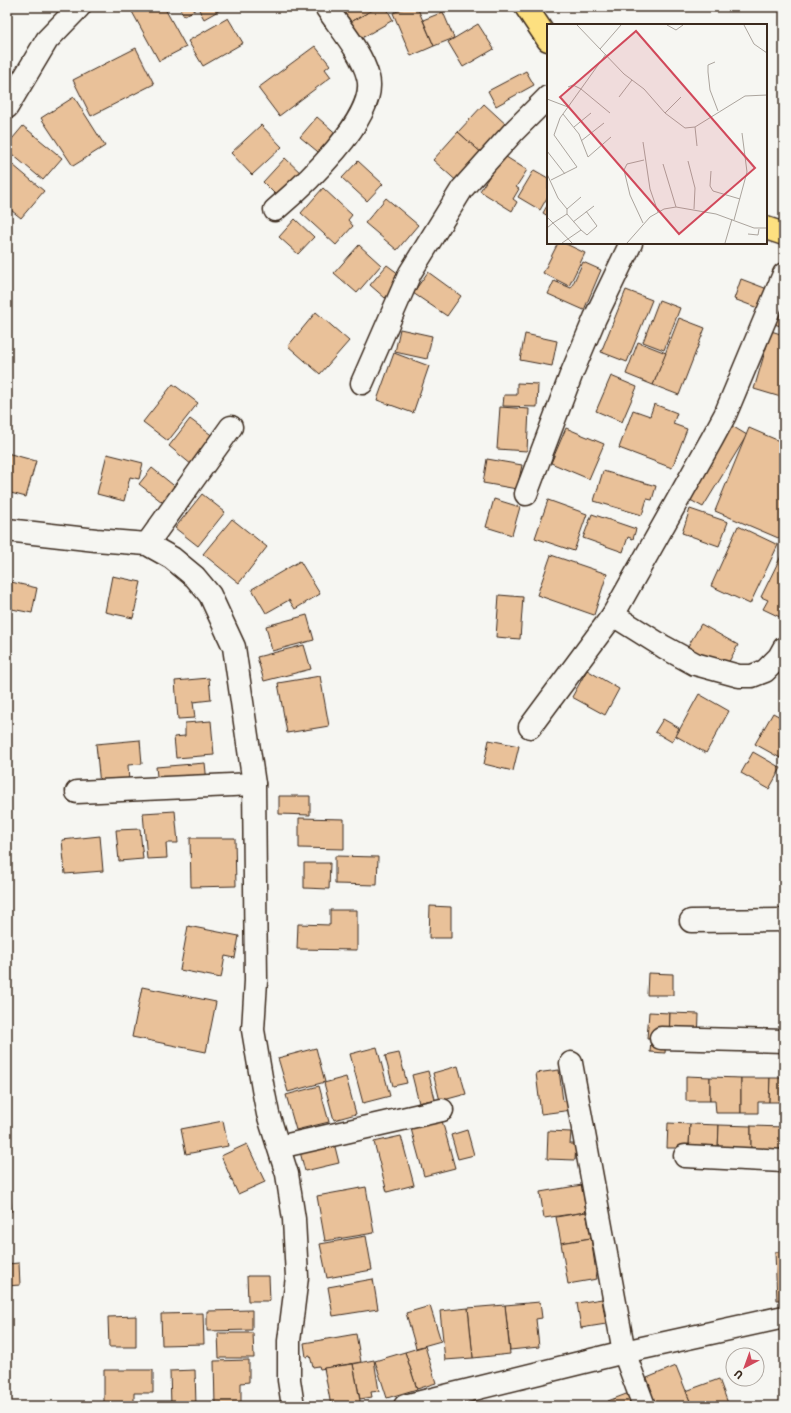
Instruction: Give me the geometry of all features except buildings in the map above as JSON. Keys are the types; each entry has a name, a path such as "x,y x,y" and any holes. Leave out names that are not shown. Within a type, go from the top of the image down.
{"highway":[{"path":"526,7 547,38"},
{"path":"767,228 784,234"}],"street":[{"path":"7,107 47,40 79,7"},
{"path":"275,210 311,177 336,149 356,123 368,96 368,78 361,60 326,7"},
{"path":"362,383 410,273 462,189 514,131 547,98"},
{"path":"526,494 571,375 595,318 631,244"},
{"path":"530,727 613,615 726,415 784,274"},
{"path":"147,544 231,427"},
{"path":"7,530 147,544 172,558 195,577 210,595 234,647 254,784 256,981 253,1030 264,1096 268,1114 287,1174 294,1220 297,1277 289,1341 289,1380 293,1406"},
{"path":"613,615 664,647 695,664 740,676 752,676 765,671 779,657 784,648"},
{"path":"77,792 254,784"},
{"path":"691,921 784,920"},
{"path":"661,1038 784,1041"},
{"path":"571,1063 624,1352 644,1406"},
{"path":"279,1147 442,1110"},
{"path":"685,1156 784,1161"},
{"path":"405,1406 624,1352 784,1317"}]}
